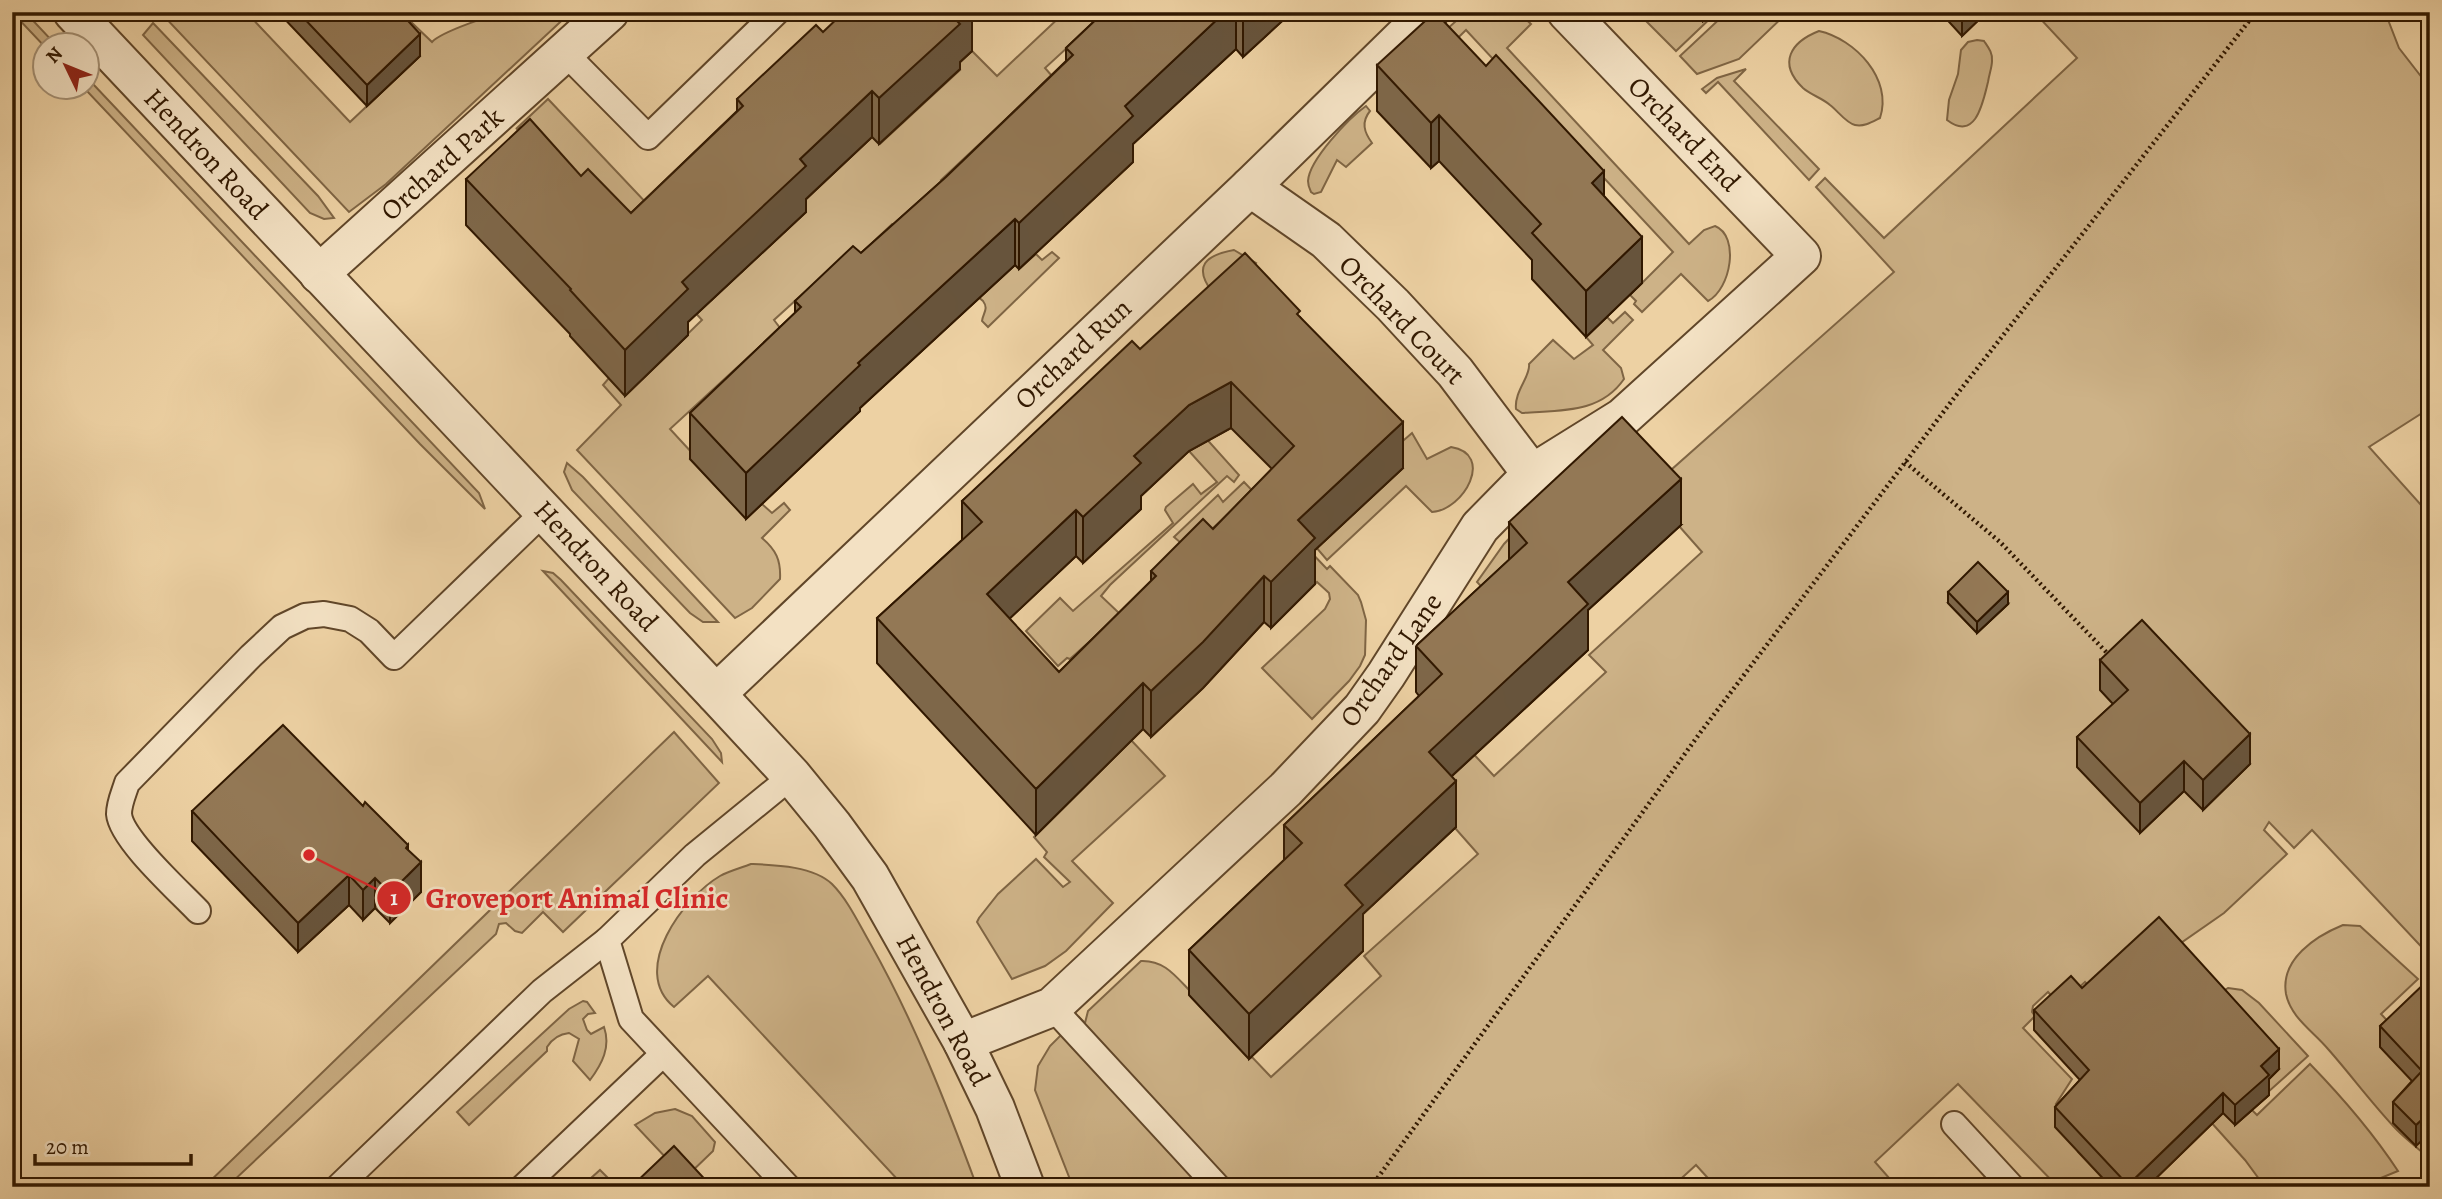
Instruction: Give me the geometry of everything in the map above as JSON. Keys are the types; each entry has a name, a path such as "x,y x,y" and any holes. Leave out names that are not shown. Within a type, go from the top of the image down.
{"street":[{"name":"Hendron Road","path":"73,12 716,694 792,776 832,825 870,877 963,1042 995,1108 1025,1187"},
{"name":"Orchard Park","path":"319,274 609,12"},
{"name":"Orchard Run","path":"716,694 1250,187 1429,12"},
{"name":"Orchard End","path":"1567,12 1801,256"},
{"name":"Orchard Court","path":"1250,187 1326,240 1393,305 1455,372 1532,474"},
{"name":"Orchard Lane","path":"963,1042 1052,1006 1286,789 1362,709 1480,527 1532,474 1622,418 1801,256"}],"lane":[{"path":"565,53 648,137 777,12"},
{"path":"198,911 129,838 119,817 120,802 127,783 282,627 305,616 324,614 350,619 369,631 394,657 545,511"},
{"path":"338,1187 542,991 607,940 695,855 792,776"},
{"path":"607,940 631,1020 788,1187"},
{"path":"1052,1006 1218,1187"},
{"path":"523,1187 663,1054"},
{"path":"1954,1124 2012,1187"}],"path":[{"path":"1371,1187 1700,733 1905,462 2256,12"},
{"path":"1905,462 2000,542 2111,657"}],"shaded area":[{"path":"12,12 25,12 44,32 32,33"},
{"path":"160,12 246,12 350,122 420,56 400,33 411,22 432,42 457,28 502,13 571,12 386,184 349,212"},
{"path":"1065,12 1106,12 1045,68 1052,76 941,180 1019,269 1036,254 1042,260 1052,252 1059,258 988,327 982,321 986,309 983,301 892,224 838,275 830,269 774,320 780,328 670,429 694,455 690,459 746,518 762,504 772,513 784,503 790,510 762,538 777,556 780,579 752,608 735,618 577,450 621,405 603,385 609,378 625,395 702,320 525,126 516,129 548,99 650,207 800,205 872,137 880,144 960,70 956,66 972,51 997,76"},
{"path":"1466,12 1518,12 1531,24 1507,48 1689,244 1704,230 1715,226 1723,232 1728,240 1730,263 1716,295 1708,301 1681,274 1642,312 1634,304 1636,301 1630,295 1673,252 1466,30 1436,59 1446,30"},
{"path":"1647,12 1695,12 1703,21 1713,12 1717,12 1676,51 1642,17"},
{"path":"1727,12 1788,12 1739,59 1697,74 1680,56"},
{"path":"2034,12 2385,12 2399,48 2430,88 2430,408 2369,447 2430,515 2430,956 2312,830 2294,848 2269,822 2264,830 2287,854 2224,913 2171,950 2235,1125 2252,1110 2257,1115 2310,1064 2357,1116 2398,1171 2359,1187 2265,1187 2245,1160 2085,982 2060,1005 2048,992 2033,1006 2032,1012 2035,1016 2023,1028 2072,1079 2056,1104 2079,1133 2078,1152 2111,1187 2058,1187 1958,1084 1875,1162 1897,1187 1716,1187 1696,1165 1672,1187 1663,1180 1656,1187 1073,1187 1035,1090 1038,1066 1050,1046 1079,1017 1085,1023 1088,1011 1141,961 1149,961 1163,966 1175,976 1192,993 1190,996 1249,1059 1252,1057 1271,1077 1381,976 1364,956 1478,854 1455,828 1442,720 1494,776 1606,672 1589,655 1702,552 1679,526 1671,470 1894,272 1816,187 1825,178 1884,238 2077,58","holes":["1948,603 2008,603 1977,633"]},
{"path":"153,23 318,196 334,218 324,219 310,213 143,35"},
{"path":"1819,31 1846,42 1868,63 1881,89 1883,103 1880,118 1865,125 1852,124 1827,103 1809,93 1795,79 1789,62 1791,54 1801,41"},
{"path":"1984,41 1992,55 1988,82 1977,117 1965,126 1957,126 1947,120 1949,100 1958,74 1961,50 1968,42"},
{"path":"1746,69 1734,81 1819,169 1809,180 1718,82 1706,93 1702,89 1717,78"},
{"path":"102,94 479,493 485,509 420,444 97,102 102,102"},
{"path":"1366,106 1370,111 1365,119 1365,127 1372,143 1346,167 1337,160 1321,192 1314,194 1310,191 1308,181 1315,162 1340,129"},
{"path":"1234,250 1256,263 1250,271 1213,293 1203,276 1205,263 1216,255"},
{"path":"1625,312 1633,320 1603,350 1621,368 1624,379 1614,390 1603,399 1578,408 1522,413 1516,409 1517,396 1528,374 1529,364 1553,340 1574,359 1593,345 1586,337 1607,317 1613,323"},
{"path":"1158,385 1239,475 1234,482 1227,476 1110,585 1101,596 1120,614 1070,659 1067,658 1058,666 1026,631 1060,598 1073,611 1173,523 1165,510 1166,507 1193,484 1201,494 1217,482 1189,451 1191,450"},
{"path":"1412,433 1427,459 1451,447 1464,452 1471,460 1473,470 1464,492 1444,509 1432,512 1406,486 1327,560 1315,546 1389,453"},
{"path":"567,463 718,622 703,622 690,613 572,490 564,472"},
{"path":"1244,482 1327,569 1330,566 1358,595 1361,602 1366,620 1365,655 1349,681 1312,719 1262,668 1325,609 1330,599 1329,593 1317,582 1315,584 1262,527 1236,507 1189,550 1174,537 1218,495 1223,502"},
{"path":"1519,528 1527,539 1493,599 1477,582"},
{"path":"543,571 553,573 561,580 712,739 721,753 722,762"},
{"path":"674,732 719,783 563,932 543,912 522,933 506,923 499,924 496,934 231,1183 234,1187 204,1187"},
{"path":"1130,739 1165,776 1072,861 1113,903 1066,951 1045,966 1012,979 977,922 998,894 1036,859 1063,887 1070,882 1044,857 1047,852 1034,837"},
{"path":"751,864 815,873 832,884 843,897 886,972 915,1032 977,1187 894,1187 899,1181 708,976 674,1007 662,992 657,974 659,955 678,917 706,886 724,874"},
{"path":"2343,925 2360,926 2418,979 2381,1014 2398,1032 2430,1100 2430,1159 2388,1120 2298,1017 2289,1003 2286,981 2294,960 2312,942"},
{"path":"2228,988 2242,990 2259,1003 2308,1056 2267,1093 2214,997"},
{"path":"583,1001 587,1002 595,1013 588,1014 583,1019 587,1030 591,1034 604,1027 606,1034 604,1055 590,1080 573,1061 579,1039 569,1033 562,1034 469,1125 457,1112 569,1009"},
{"path":"675,1109 692,1116 715,1142 713,1151 685,1178 635,1125 655,1113"},
{"path":"600,1170 617,1187 581,1187"}],"building":[{"path":"298,12 400,12 420,34 367,85"},
{"path":"844,12 965,12 956,20 960,24 879,98 872,91 800,159 806,166 682,282 688,289 625,350 466,179 530,119 581,176 588,169 631,213 743,106 737,99 816,25 823,32"},
{"path":"1104,12 1225,12 1125,106 1133,116 1019,223 1015,219 858,363 860,365 746,473 690,413 801,307 795,301 853,246 861,253 946,177 1073,55 1066,48"},
{"path":"1435,12 1486,66 1496,55 1604,171 1592,183 1642,237 1586,291 1532,233 1541,224 1439,115 1431,123 1377,65"},
{"path":"1245,253 1300,311 1297,314 1403,422 1298,520 1315,538 1271,582 1264,576 1203,642 1151,691 1143,683 1036,789 877,618 982,522 962,501 1132,341 1140,349","holes":["1231,382 1294,446 1213,529 1203,519 1151,571 1156,576 1059,672 987,594 1076,510 1083,517 1141,463 1134,456 1189,405"]},
{"path":"1622,417 1681,479 1568,582 1588,604 1429,752 1456,781 1345,885 1363,905 1249,1014 1189,950 1302,843 1284,825 1442,674 1416,646 1527,543 1509,522"},
{"path":"1978,562 2008,592 1977,622 1948,592"},
{"path":"2142,620 2250,734 2203,780 2184,761 2140,803 2077,737 2128,690 2100,660"},
{"path":"283,725 363,806 365,802 421,862 390,893 375,878 363,890 349,875 298,923 192,811"},
{"path":"2159,917 2279,1049 2261,1066 2269,1075 2235,1105 2223,1093 2128,1185 2055,1107 2089,1070 2034,1010 2071,976 2082,988"},
{"path":"2427,981 2430,984 2430,1112 2416,1125 2393,1102 2422,1071 2380,1026"},
{"path":"674,1146 712,1187 631,1187"}],"place":[{"name":"Groveport Animal Clinic","path":"309,855"}]}
